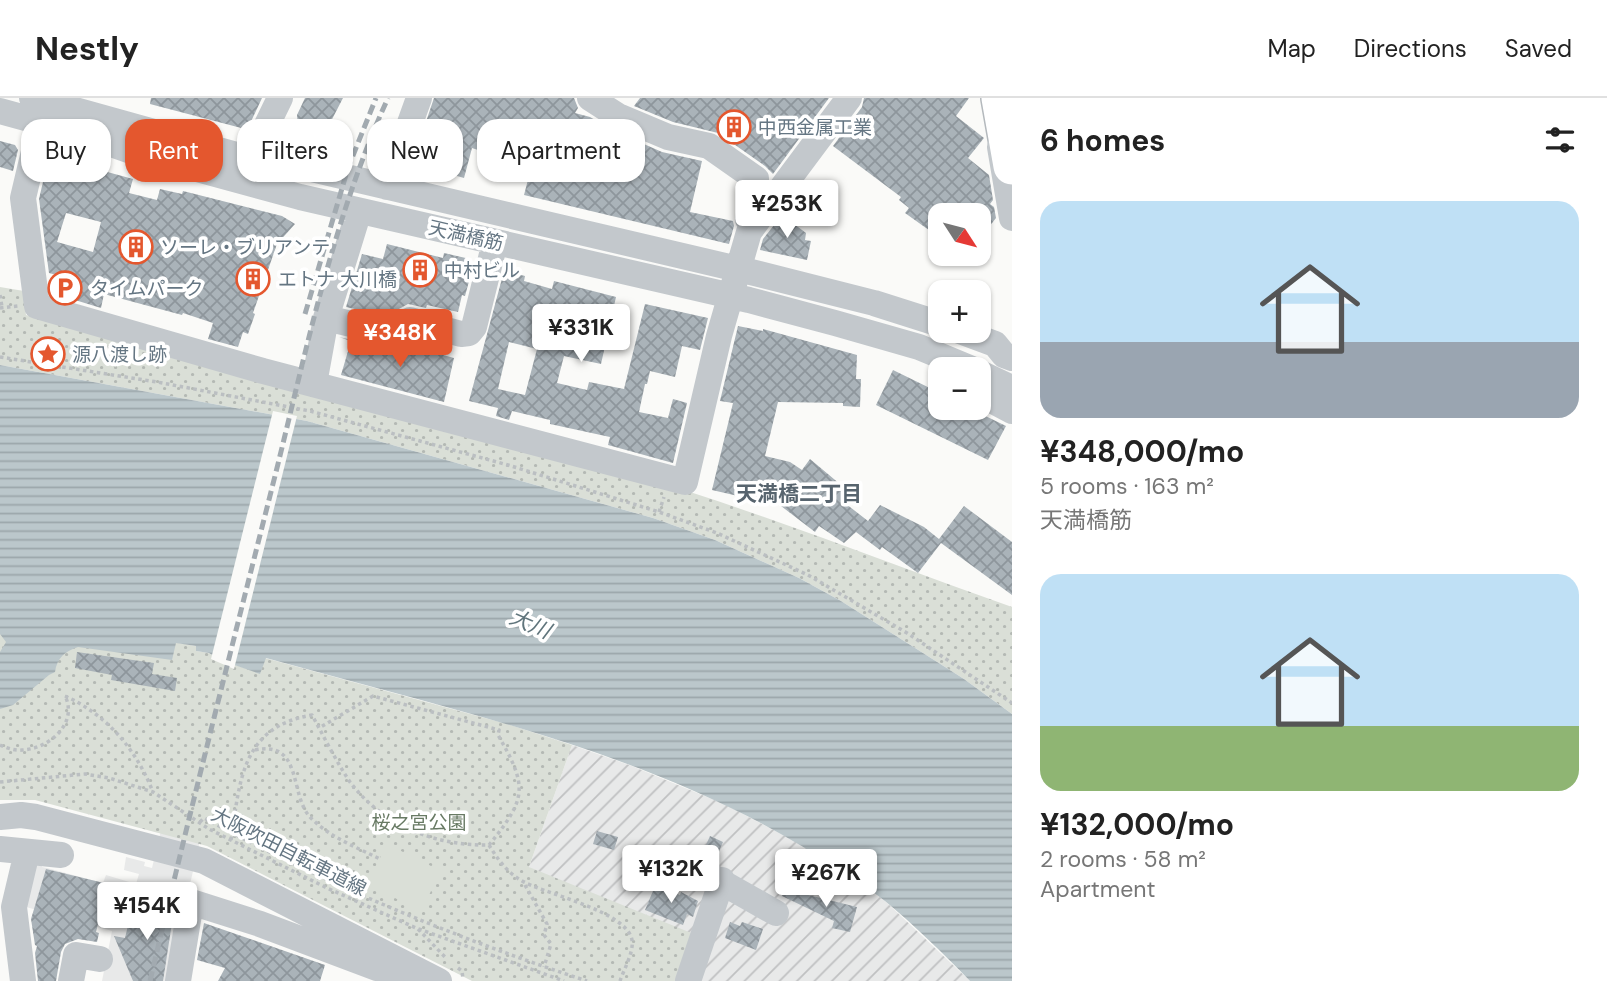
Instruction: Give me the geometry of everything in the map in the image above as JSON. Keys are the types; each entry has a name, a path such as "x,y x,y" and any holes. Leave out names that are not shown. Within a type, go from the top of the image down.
{"highway":[{"path":"1000,98 1012,166"}],"street":[{"path":"271,119 280,98"},
{"path":"387,187 419,98"},
{"path":"590,98 625,107 668,137 709,146 756,179 748,219 754,225"},
{"path":"36,110 23,198 37,306 314,384 685,482 719,336 749,232 849,98"},
{"path":"991,98 1012,218"},
{"name":"天満橋筋","path":"0,111 36,110 80,133 131,151 237,167"},
{"name":"天満橋筋","path":"284,182 359,211 731,296 919,347 943,357"},
{"name":"天満橋筋","path":"349,182 387,187 738,270 874,303 928,320"},
{"path":"314,384 326,318 359,211"},
{"path":"326,318 389,333 410,320 461,334 469,333 474,327 495,242"},
{"path":"891,339 915,360 928,367"},
{"path":"991,339 1008,344"},
{"path":"991,378 1012,388"},
{"path":"991,400 1012,411"},
{"path":"0,817 36,817 204,861 438,972"},
{"path":"0,849 61,855"},
{"path":"23,981 14,907 27,852"},
{"path":"688,981 715,878 776,912"},
{"path":"178,981 188,954 191,902 260,924 377,968 438,972"},
{"path":"71,981 76,955 100,959"}],"path":[{"path":"0,295 2,308"},
{"path":"0,357 157,382 310,411 508,465 659,512 717,533 819,581 969,672 1012,703"},
{"path":"659,512 664,496"},
{"path":"0,745 19,751 33,749 51,740 64,727 70,708 65,696 110,724 139,761 153,792"},
{"path":"320,729 373,696 499,730 498,735 519,775 520,793 516,810 489,845"},
{"path":"231,840 240,785 253,751 268,731 282,723 312,715 352,783 381,812 427,837 461,844 489,845"},
{"path":"253,751 267,749 283,755 292,767 300,800 307,813 320,827 380,859"},
{"name":"大阪吹田自転車道線","path":"0,782 85,774 109,778 153,792 231,840 327,888 416,928 564,981"},
{"path":"200,822 204,818 369,900 419,921 587,981"},
{"path":"489,845 502,864 524,883 608,916 626,928 632,945 620,981"},
{"path":"524,883 547,924 544,935 551,944 542,974"},
{"path":"416,928 438,972"}],"shaded area":[{"path":"572,745 632,766 724,804 804,846 884,900 970,981 698,981 529,867"},
{"path":"162,826 201,836 168,981 102,981 112,931 26,907 32,867 40,859 42,867 103,883 106,875 136,884 139,874 124,870 126,857 145,862 144,866 152,868"}],"green space":[{"path":"0,287 24,291 26,315 690,492 1012,607 1012,714 964,679 841,601 799,578 715,540 653,518 307,421 0,365"},
{"name":"桜之宮公園","path":"0,613 196,646 196,651 209,653 220,660 260,673 265,658 507,724 572,745 529,867 711,941 698,981 472,981 207,846 35,800 0,800"},
{"path":"387,844 441,871 421,911 367,884"}],"water":[{"name":"大川","path":"0,365 307,421 653,518 715,540 799,578 841,601 964,679 1012,714 1012,981 970,981 918,930 874,893 775,831 707,797 636,767 563,742 266,658 260,674 220,660 209,653 196,651 196,646 176,643 172,660 78,647 62,656 55,672 13,705 0,709 0,652 6,642 0,634"}],"pier":[{"path":"273,411 297,416 234,669 211,659"}],"building":[{"path":"151,98 262,98 252,119 237,119 237,127 223,123 223,119 207,119 150,104"},
{"path":"305,98 343,98 332,119 297,119"},
{"path":"434,98 574,98 578,108 575,113 593,119 477,119 477,150 472,148 464,178 463,119 427,119"},
{"path":"640,98 829,98 773,174 718,133 673,122 634,106"},
{"path":"864,98 969,98 956,116 984,138 968,158 989,175 993,200 991,203 928,203 928,229 905,213 909,208 899,200 901,197 833,146 862,107"},
{"path":"0,141 15,145 18,150 13,171 0,167"},
{"path":"645,145 662,152 702,161 690,212 733,221 734,226 729,244 524,195 527,182 645,182"},
{"path":"111,173 125,177 125,182 132,182 129,193 157,200 160,189 182,194 183,191 282,216 295,224 277,244 248,334 243,332 238,347 208,339 213,323 183,313 182,315 104,294 101,308 75,300 79,281 49,273 39,199 43,182 111,182","holes":["66,213 101,222 93,252 57,242"]},
{"path":"991,205 994,207 996,218 991,224"},
{"path":"782,215 806,233 805,240 811,241 807,260 760,250 763,239"},
{"path":"387,244 443,258 444,253 470,259 468,273 471,274 458,312 408,304 386,316 346,307 362,254 383,259"},
{"path":"504,271 525,276 524,281 552,289 554,281 616,297 601,364 564,356 557,383 587,390 589,382 624,389 645,304 708,318 700,350 682,346 675,377 650,371 645,384 639,412 668,418 673,399 687,403 673,463 608,445 610,437 550,424 550,420 512,411 509,420 496,416 498,408 469,401","holes":["509,342 537,349 525,395 498,389"]},
{"path":"738,326 763,329 857,355 856,379 861,379 860,407 843,406 843,403 778,402 765,456 790,462 802,470 810,459 847,490 841,500 868,521 880,505 924,527 939,539 964,506 1012,542 1012,595 941,543 918,573 856,532 844,543 819,526 815,532 768,496 764,502 712,490 733,403 720,401"},
{"path":"339,337 391,349 409,339 407,345 454,358 444,402 341,375 351,341"},
{"path":"893,370 928,387 928,420 991,419 1006,426 988,460 876,405"},
{"path":"77,652 154,663 152,674 177,678 175,691 111,680 112,675 75,668"},
{"path":"597,831 618,837 614,850 593,844"},
{"path":"710,836 723,842 716,858 703,852"},
{"path":"46,869 108,884 96,932 99,933 97,942 78,939 65,944 56,981 38,981 35,953 37,946 31,919"},
{"path":"655,886 680,895 681,892 698,901 693,917 687,914 683,925 645,910"},
{"path":"784,889 857,907 850,932 832,928 834,921 782,896"},
{"path":"134,900 174,910 163,981 133,981 114,936 125,938"},
{"path":"730,922 740,926 742,922 763,929 756,950 725,938"},
{"path":"204,923 325,965 320,981 218,981 225,968 197,960"}],"railway":[{"path":"305,314 348,168 376,98"},
{"path":"150,981 323,282 352,189 388,98"}],"place":[{"name":"中西金属工業","path":"734,127"},
{"name":"ソーレ・ブリアンテ","path":"136,247"},
{"name":"中村ビル","path":"420,270"},
{"name":"エトナ 大川橋","path":"253,279"},
{"name":"タイムパーク","path":"65,288"},
{"name":"源八渡し跡","path":"48,354"}],"district":[{"name":"天満橋二丁目","path":"799,494"}]}
